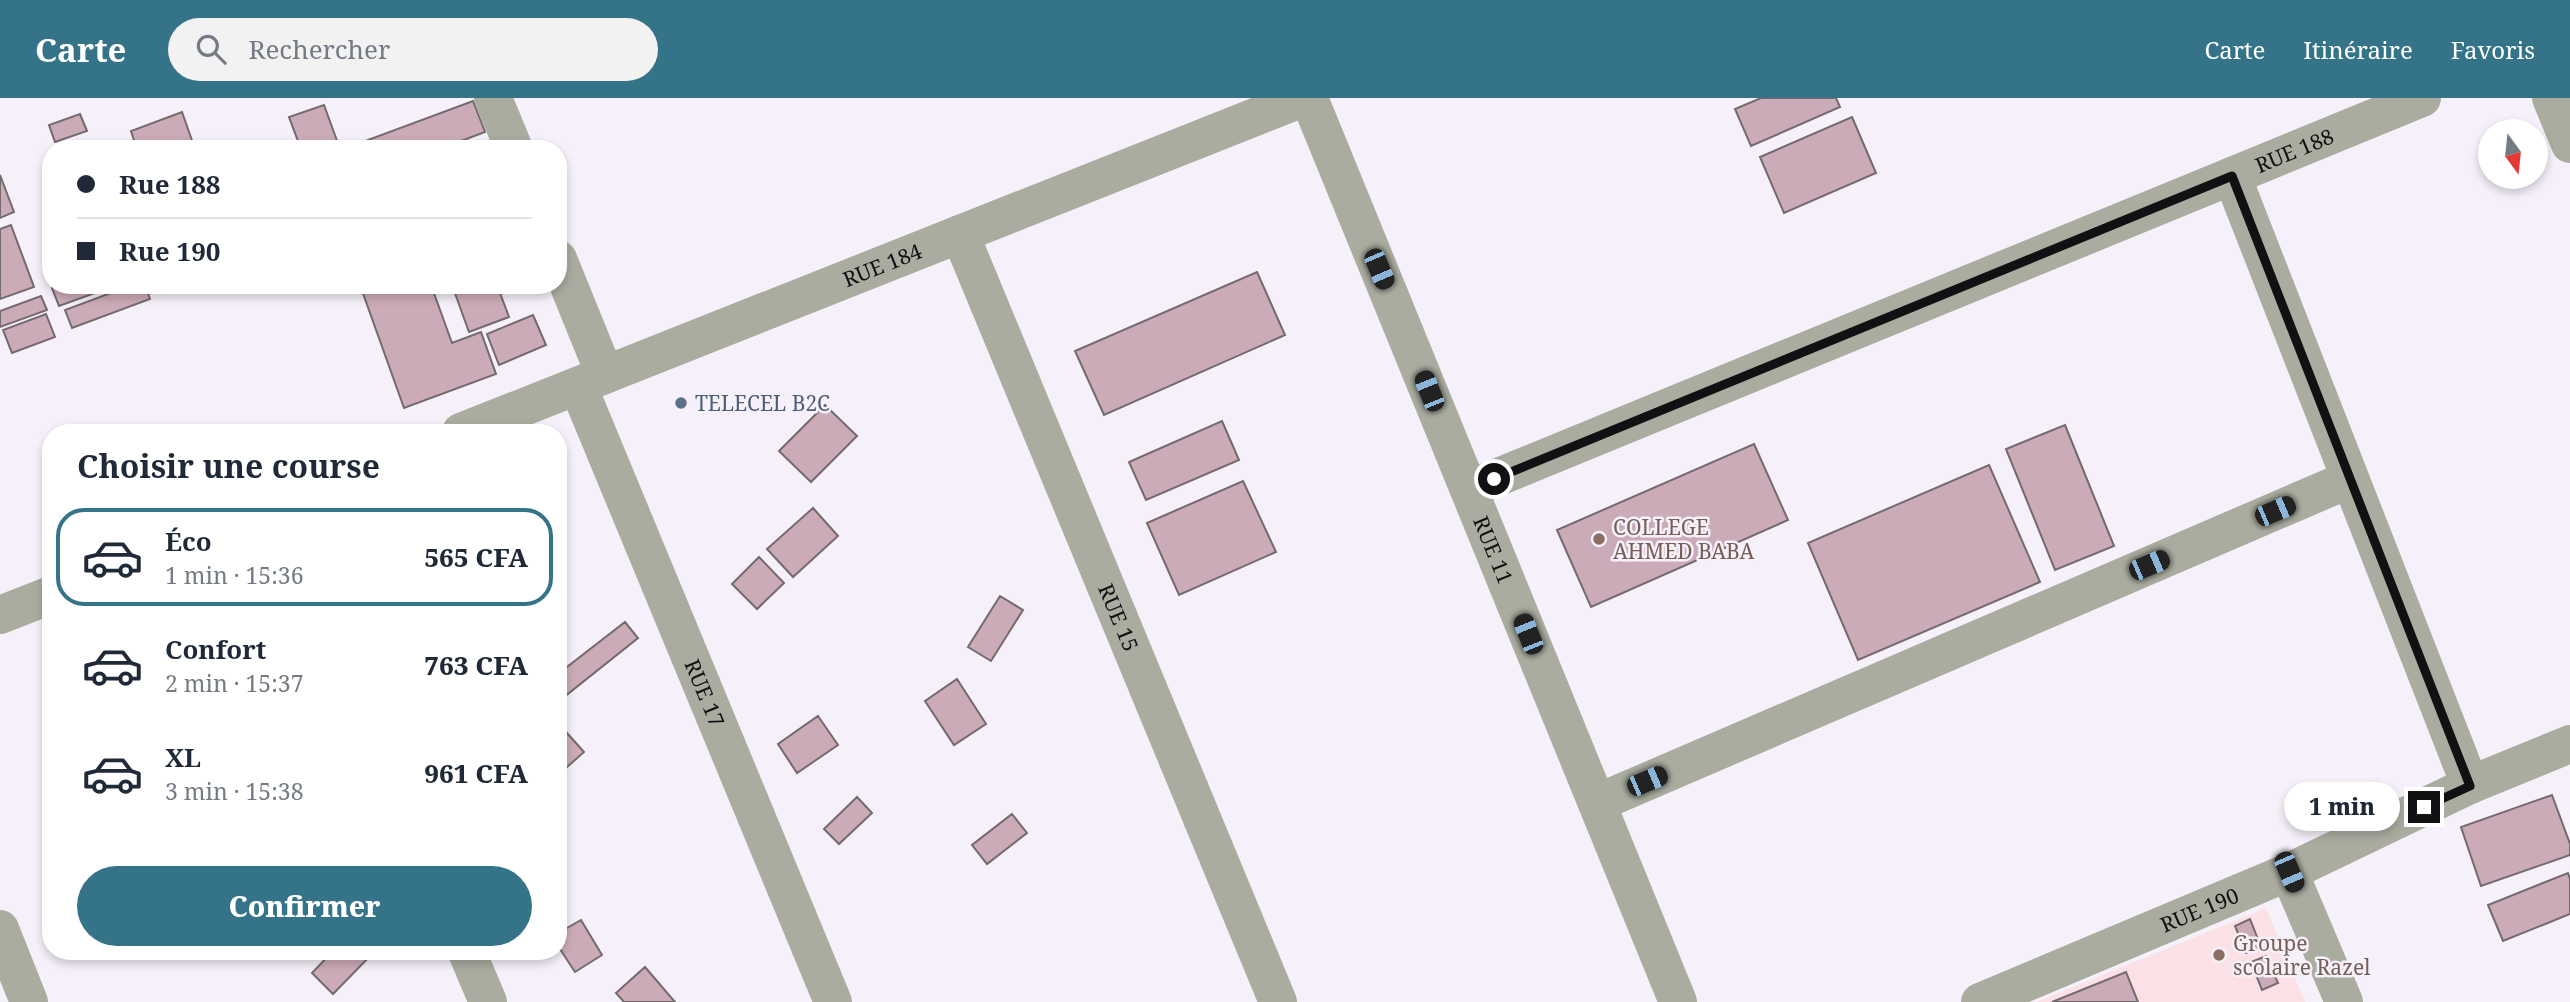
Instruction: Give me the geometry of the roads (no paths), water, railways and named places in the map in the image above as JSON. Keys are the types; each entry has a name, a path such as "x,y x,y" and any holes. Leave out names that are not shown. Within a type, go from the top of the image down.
{"street":[{"path":"493,98 510,140"},
{"name":"RUE 184","path":"481,424 1303,98"},
{"name":"RUE 11","path":"1309,98 1678,1002"},
{"name":"RUE 188","path":"1469,489 2422,98"},
{"path":"2551,98 2570,144"},
{"path":"2232,176 2470,786"},
{"name":"RUE 15","path":"960,234 1278,1002"},
{"name":"RUE 17","path":"567,291 592,380 833,1002"},
{"path":"1597,803 2350,479"},
{"path":"0,615 42,599"},
{"name":"RUE 190","path":"1980,1002 2289,872 2470,786 2570,744"},
{"path":"2289,872 2344,1002"},
{"path":"0,929 29,1002"},
{"path":"470,960 488,1002"}],"place":[{"name":"TELECEL B2C","path":"681,403"},
{"name":"COLLEGE AHMED BABA","path":"1599,539"},
{"name":"Groupe scolaire Razel","path":"2219,955"}]}
